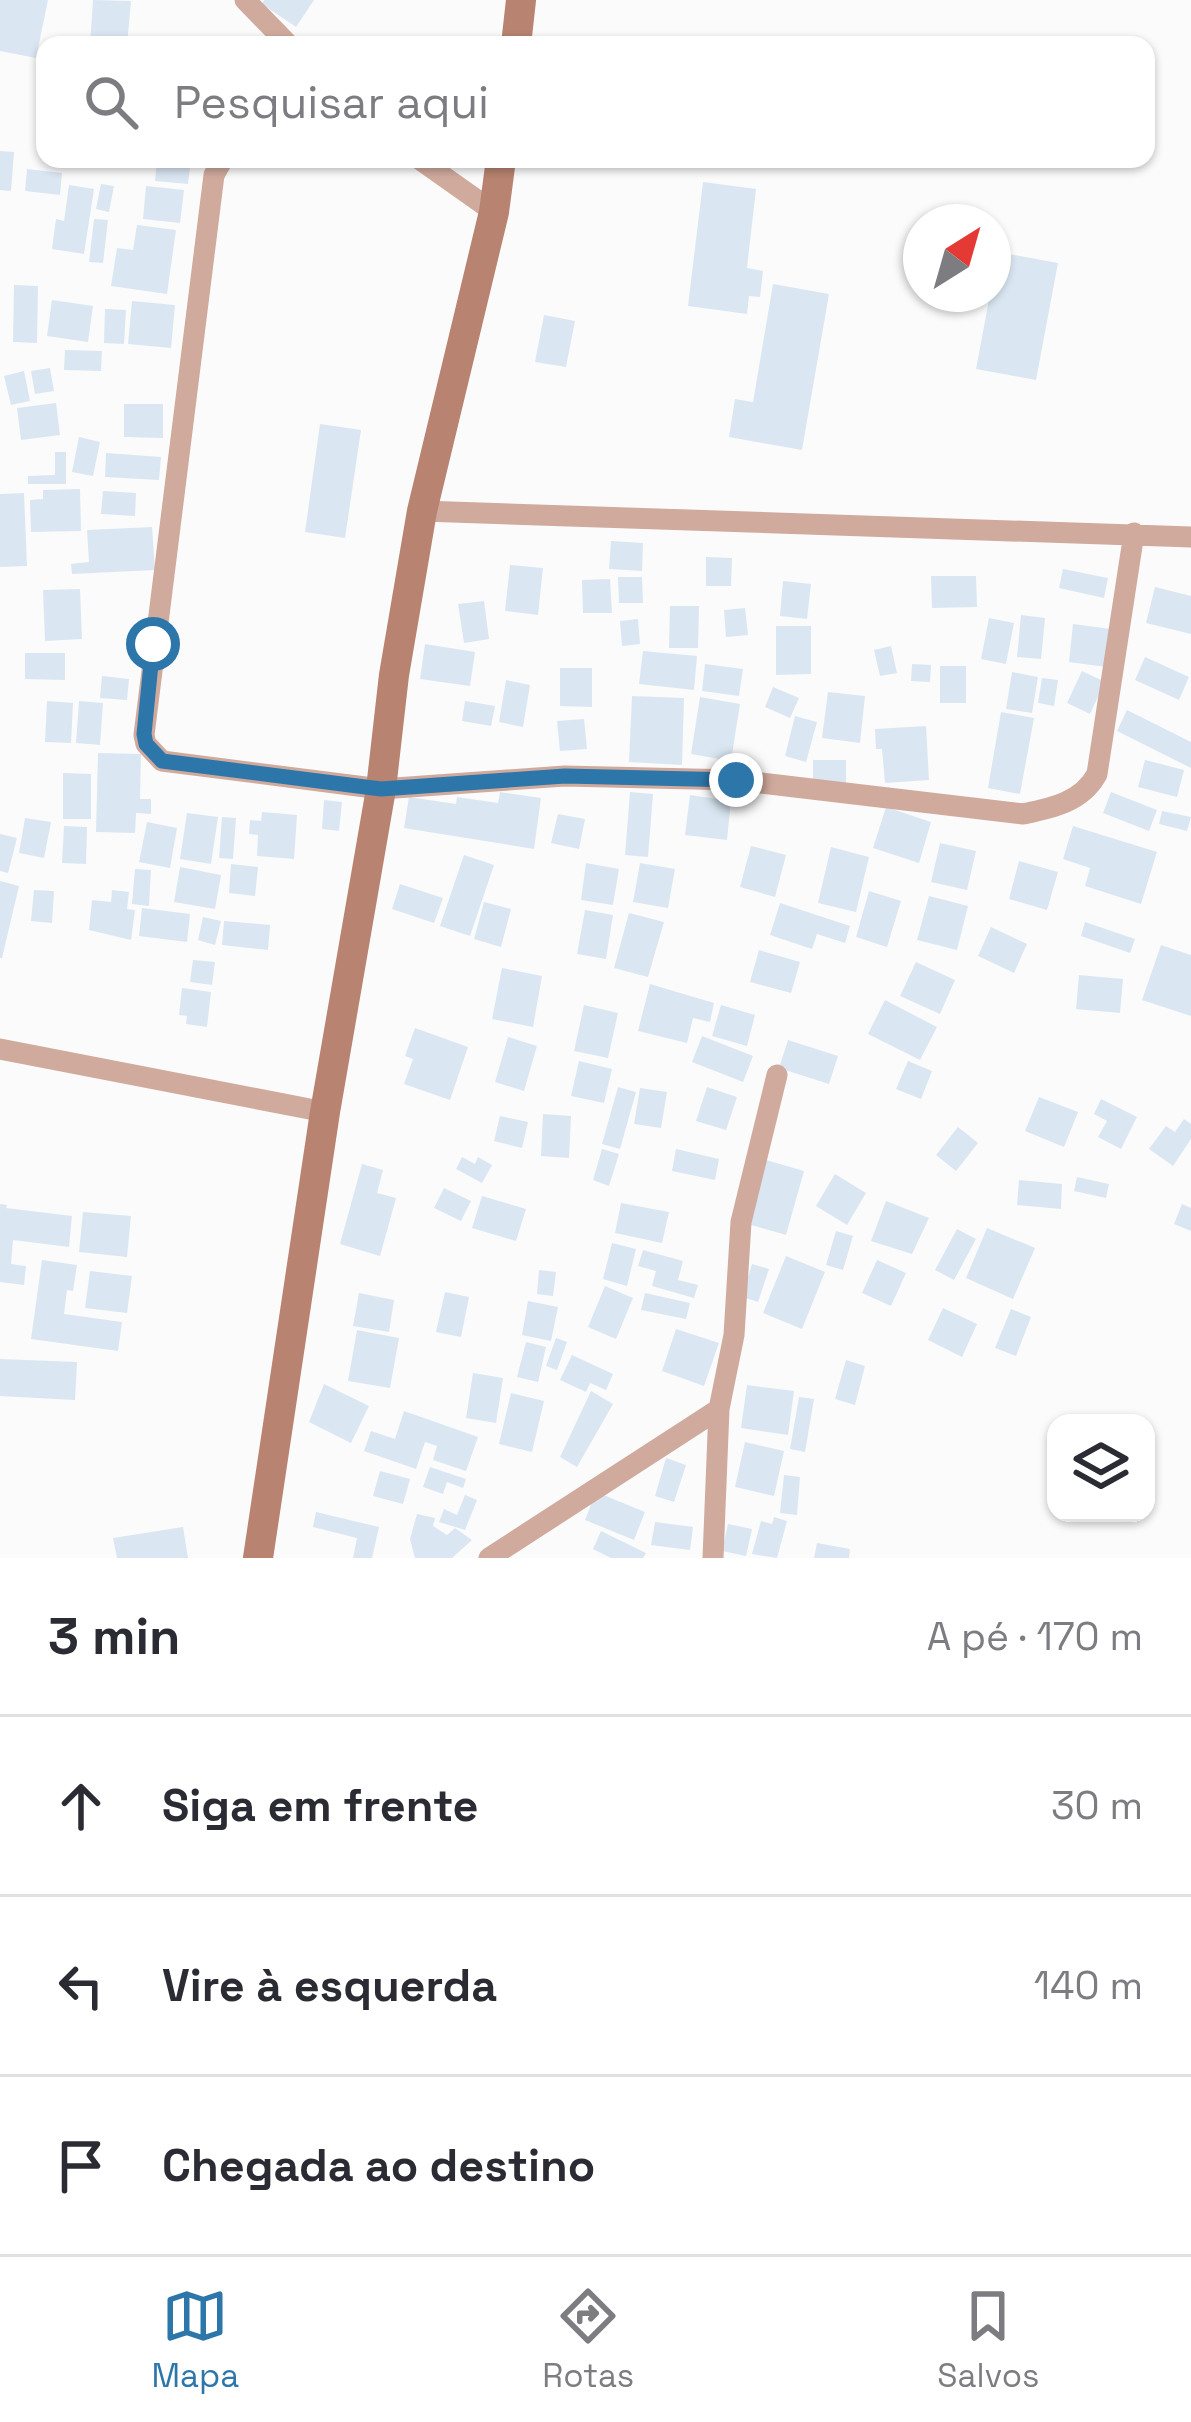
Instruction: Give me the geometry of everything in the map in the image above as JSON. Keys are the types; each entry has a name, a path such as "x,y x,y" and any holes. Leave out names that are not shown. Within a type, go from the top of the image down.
{"main road":[{"path":"517,36 521,0"},
{"path":"258,1558 422,511 494,212 500,168"}],"street":[{"path":"245,0 280,36"},
{"path":"218,168 153,644 146,744 162,761 381,789 565,776 736,780 1023,814 1057,808 1083,793 1097,774 1134,533"},
{"path":"432,168 494,212"},
{"path":"422,511 1191,537"},
{"path":"0,1049 325,1112"},
{"path":"713,1558 719,1409 734,1335 741,1222 777,1075"},
{"path":"489,1558 719,1409"}],"building":[{"path":"0,0 48,0 41,36 36,36 36,58 0,51"},
{"path":"93,0 131,1 128,36 91,36"},
{"path":"264,0 314,0 296,27 262,4"},
{"path":"0,151 14,152 11,191 0,190"},
{"path":"156,168 190,168 188,184 155,181"},
{"path":"27,169 62,173 60,195 25,191"},
{"path":"703,182 756,189 747,268 763,271 760,297 749,296 747,314 688,306"},
{"path":"101,184 114,186 109,212 96,209"},
{"path":"69,185 94,189 84,254 52,249 56,219 64,221"},
{"path":"146,186 184,190 180,223 143,219"},
{"path":"94,219 108,220 103,263 89,262"},
{"path":"137,225 176,230 167,294 111,286 117,248 133,250"},
{"path":"1011,254 1058,263 1036,380 976,369 987,312 1011,312"},
{"path":"773,284 829,294 802,450 729,437 735,399 753,402"},
{"path":"14,285 38,286 37,343 13,342"},
{"path":"52,300 93,306 88,342 47,336"},
{"path":"132,301 175,305 171,348 128,344"},
{"path":"105,309 126,310 124,344 104,343"},
{"path":"544,315 575,321 566,367 535,362"},
{"path":"65,350 102,351 101,371 64,370"},
{"path":"50,368 54,391 35,394 31,371"},
{"path":"24,371 30,401 11,405 4,376"},
{"path":"56,403 60,435 21,440 17,408"},
{"path":"124,404 163,404 163,438 124,437"},
{"path":"320,424 361,430 345,538 305,532"},
{"path":"79,437 100,442 93,476 72,472"},
{"path":"55,452 66,452 66,484 28,484 28,476 55,475"},
{"path":"106,453 161,457 159,480 105,477"},
{"path":"80,489 81,531 31,532 30,500 43,499 43,490"},
{"path":"103,491 136,493 135,516 101,514"},
{"path":"24,493 27,566 0,567 0,494"},
{"path":"152,527 155,570 72,574 71,564 89,562 87,530"},
{"path":"611,541 643,543 642,571 609,569"},
{"path":"706,557 732,558 731,586 706,586"},
{"path":"510,565 543,568 538,615 505,611"},
{"path":"1063,569 1108,578 1104,598 1059,588"},
{"path":"931,576 976,576 977,607 932,608"},
{"path":"618,577 642,577 643,603 619,603"},
{"path":"610,579 612,613 583,613 582,580"},
{"path":"783,581 811,584 807,619 780,616"},
{"path":"1155,587 1191,596 1191,634 1146,623"},
{"path":"80,589 82,639 45,641 43,590"},
{"path":"484,601 489,639 464,643 458,604"},
{"path":"670,606 699,606 698,648 669,648"},
{"path":"745,608 748,635 726,637 724,610"},
{"path":"1021,615 1045,618 1041,659 1017,657"},
{"path":"989,618 1014,623 1006,664 981,659"},
{"path":"638,619 640,644 622,646 620,621"},
{"path":"1073,624 1111,629 1106,667 1069,662"},
{"path":"776,626 811,626 811,674 776,675"},
{"path":"425,644 475,652 470,686 420,679"},
{"path":"891,646 897,673 880,676 874,650"},
{"path":"643,651 697,656 694,690 639,684"},
{"path":"25,653 65,653 65,680 25,679"},
{"path":"1145,657 1189,677 1179,700 1135,680"},
{"path":"705,664 743,669 739,696 702,691"},
{"path":"912,664 931,665 930,682 911,681"},
{"path":"940,666 966,666 966,703 940,703"},
{"path":"560,668 592,668 592,707 560,706"},
{"path":"1082,671 1105,682 1090,714 1067,703"},
{"path":"1012,672 1038,677 1032,713 1006,709"},
{"path":"102,676 129,679 127,700 100,698"},
{"path":"1042,678 1058,680 1054,706 1038,703"},
{"path":"506,680 530,685 523,727 499,722"},
{"path":"773,687 799,698 790,718 765,707"},
{"path":"828,692 865,696 860,743 822,738"},
{"path":"632,696 684,698 682,765 629,762"},
{"path":"700,697 740,704 731,761 691,754"},
{"path":"47,701 73,703 71,743 45,742"},
{"path":"79,701 103,703 100,745 76,743"},
{"path":"465,701 495,706 491,726 462,721"},
{"path":"1127,710 1191,742 1191,768 1117,731"},
{"path":"1001,712 1034,718 1020,794 988,788"},
{"path":"795,716 817,722 806,762 785,756"},
{"path":"584,719 587,749 560,751 557,721"},
{"path":"926,726 929,780 885,783 875,729"},
{"path":"98,753 141,754 140,799 151,799 151,814 136,813 135,833 96,832"},
{"path":"813,760 846,760 846,786 813,786"},
{"path":"1145,760 1184,770 1177,797 1138,787"},
{"path":"63,773 91,774 91,819 63,819"},
{"path":"500,792 541,798 534,849 404,828 409,797 456,804 457,797 498,803"},
{"path":"630,792 653,794 648,857 625,855"},
{"path":"1111,792 1157,810 1149,831 1103,813"},
{"path":"690,795 731,801 727,840 685,835"},
{"path":"324,800 342,802 339,831 322,829"},
{"path":"886,807 931,822 919,863 873,848"},
{"path":"1162,811 1191,817 1187,831 1159,824"},
{"path":"262,812 297,815 294,859 257,856 258,835 249,834 250,820 261,821"},
{"path":"187,813 218,817 211,864 180,859"},
{"path":"558,814 585,819 579,849 551,843"},
{"path":"222,817 236,818 233,859 219,858"},
{"path":"25,818 51,822 44,858 19,853"},
{"path":"147,822 177,828 170,868 139,862"},
{"path":"64,826 87,827 86,864 62,863"},
{"path":"1073,826 1157,852 1141,904 1085,886 1090,868 1063,859"},
{"path":"0,834 17,838 8,873 0,871"},
{"path":"940,843 976,851 967,890 931,882"},
{"path":"751,846 786,855 775,897 740,887"},
{"path":"831,847 869,857 856,912 818,903"},
{"path":"464,855 494,865 470,936 440,926"},
{"path":"1019,861 1058,872 1047,910 1009,899"},
{"path":"586,863 619,869 613,905 581,900"},
{"path":"640,863 675,869 668,908 633,902"},
{"path":"231,864 258,867 255,896 229,893"},
{"path":"180,867 221,875 215,909 174,902"},
{"path":"135,869 151,870 149,906 132,904"},
{"path":"0,881 19,886 2,958 0,958"},
{"path":"400,884 443,898 434,923 392,909"},
{"path":"34,890 54,891 52,923 31,921"},
{"path":"112,890 129,892 127,909 135,910 131,940 89,930 92,900 111,902"},
{"path":"869,891 901,901 887,947 856,937"},
{"path":"929,896 968,906 957,950 917,940"},
{"path":"484,902 511,909 501,947 474,939"},
{"path":"780,903 850,926 845,943 817,934 812,949 770,935"},
{"path":"142,908 190,914 187,942 139,936"},
{"path":"585,910 613,915 606,959 577,954"},
{"path":"629,913 664,922 648,977 614,968"},
{"path":"203,917 221,921 215,945 198,940"},
{"path":"224,921 270,925 268,950 222,945"},
{"path":"1085,922 1135,939 1130,953 1081,936"},
{"path":"991,927 1027,944 1014,973 978,956"},
{"path":"1161,945 1191,955 1191,1016 1142,1000"},
{"path":"759,950 800,962 791,993 750,982"},
{"path":"193,960 215,962 212,985 190,982"},
{"path":"916,962 955,980 940,1014 900,996"},
{"path":"502,968 542,976 533,1027 492,1019"},
{"path":"1079,975 1123,979 1120,1013 1076,1009"},
{"path":"650,984 714,1003 710,1022 693,1018 687,1043 638,1031"},
{"path":"182,988 211,992 207,1027 186,1024 187,1016 179,1015"},
{"path":"885,1000 937,1027 920,1060 868,1034"},
{"path":"584,1005 618,1013 608,1058 574,1051"},
{"path":"721,1005 755,1015 747,1046 712,1036"},
{"path":"415,1028 468,1047 450,1100 404,1084 413,1059 405,1056"},
{"path":"702,1036 753,1056 743,1082 692,1062"},
{"path":"508,1037 537,1046 524,1091 495,1082"},
{"path":"788,1040 838,1056 829,1084 779,1068"},
{"path":"579,1061 612,1069 604,1103 571,1096"},
{"path":"908,1061 932,1071 921,1099 896,1089"},
{"path":"618,1087 636,1092 620,1149 602,1144"},
{"path":"707,1087 737,1097 726,1130 696,1121"},
{"path":"640,1088 667,1092 661,1128 634,1124"},
{"path":"1039,1097 1078,1112 1064,1147 1025,1131"},
{"path":"1101,1099 1137,1117 1121,1149 1098,1137 1107,1121 1094,1114"},
{"path":"543,1114 571,1116 569,1158 541,1156"},
{"path":"500,1116 528,1122 522,1148 494,1141"},
{"path":"1184,1119 1191,1124 1191,1139 1173,1166 1149,1149 1166,1126 1175,1132"},
{"path":"958,1127 978,1143 956,1171 936,1155"},
{"path":"602,1149 619,1154 609,1186 593,1180"},
{"path":"676,1149 719,1159 715,1180 672,1171"},
{"path":"462,1157 475,1164 478,1157 492,1165 482,1183 456,1169"},
{"path":"766,1160 804,1171 786,1235 748,1224"},
{"path":"362,1164 383,1170 377,1193 396,1198 380,1256 340,1244"},
{"path":"835,1174 866,1193 847,1225 816,1206"},
{"path":"1077,1177 1109,1184 1106,1198 1074,1191"},
{"path":"1019,1180 1062,1184 1061,1209 1017,1205"},
{"path":"444,1188 471,1201 461,1221 434,1208"},
{"path":"482,1196 526,1209 516,1241 472,1228"},
{"path":"886,1201 929,1218 912,1254 871,1241"},
{"path":"621,1203 669,1212 662,1243 615,1233"},
{"path":"0,1204 72,1216 69,1247 13,1240 11,1264 26,1266 24,1285 0,1282"},
{"path":"1182,1204 1191,1208 1191,1231 1174,1224"},
{"path":"83,1212 131,1216 127,1257 79,1252"},
{"path":"987,1228 1035,1248 1013,1299 966,1278"},
{"path":"957,1229 976,1239 954,1280 935,1270"},
{"path":"836,1231 853,1236 843,1270 826,1265"},
{"path":"612,1243 636,1249 627,1286 603,1279"},
{"path":"643,1250 683,1261 678,1280 698,1285 694,1298 652,1286 656,1271 638,1266"},
{"path":"786,1256 825,1272 802,1329 763,1313"},
{"path":"42,1260 77,1265 64,1314 122,1322 118,1351 31,1339"},
{"path":"877,1260 906,1273 891,1306 862,1293"},
{"path":"752,1264 769,1269 758,1302 742,1297"},
{"path":"539,1270 556,1272 553,1296 537,1294"},
{"path":"90,1271 132,1276 127,1313 85,1308"},
{"path":"605,1286 633,1298 616,1339 588,1327"},
{"path":"445,1292 469,1297 461,1337 436,1332"},
{"path":"359,1293 394,1300 389,1332 353,1326"},
{"path":"645,1293 690,1303 686,1319 641,1310"},
{"path":"528,1301 558,1307 551,1341 522,1335"},
{"path":"943,1308 977,1324 962,1357 928,1340"},
{"path":"1011,1309 1031,1317 1016,1356 995,1348"},
{"path":"676,1329 719,1343 704,1386 662,1371"},
{"path":"357,1330 399,1338 390,1388 348,1381"},
{"path":"556,1338 567,1342 557,1370 546,1366"},
{"path":"526,1342 546,1347 538,1382 517,1377"},
{"path":"572,1355 613,1374 606,1390 590,1383 586,1392 560,1380"},
{"path":"0,1359 77,1362 75,1400 0,1396"},
{"path":"846,1360 865,1366 855,1405 835,1399"},
{"path":"473,1373 503,1378 496,1423 466,1418"},
{"path":"324,1384 369,1406 351,1443 309,1422"},
{"path":"747,1385 794,1391 788,1435 741,1428"},
{"path":"591,1391 613,1404 577,1467 560,1457"},
{"path":"511,1393 544,1401 532,1452 499,1444"},
{"path":"799,1397 814,1399 805,1452 790,1449"},
{"path":"404,1411 478,1437 466,1471 433,1460 437,1446 425,1442 416,1469 364,1451 371,1431 395,1439"},
{"path":"745,1442 784,1451 774,1496 735,1487"},
{"path":"666,1458 686,1465 674,1502 655,1496"},
{"path":"430,1467 466,1479 463,1488 447,1482 443,1494 423,1487"},
{"path":"380,1471 410,1479 403,1504 373,1496"},
{"path":"784,1475 800,1477 797,1515 780,1513"},
{"path":"596,1492 645,1512 634,1540 585,1520"},
{"path":"465,1495 477,1500 465,1530 439,1522 444,1509 457,1515"},
{"path":"316,1512 379,1527 372,1558 353,1558 357,1538 313,1527"},
{"path":"417,1514 435,1518 433,1526 447,1535 455,1528 472,1540 452,1558 415,1558 410,1539"},
{"path":"774,1517 787,1521 777,1558 752,1554 761,1521 772,1524"},
{"path":"655,1522 693,1527 690,1550 651,1545"},
{"path":"728,1524 752,1529 746,1556 722,1551"},
{"path":"183,1527 188,1558 117,1558 113,1538"},
{"path":"601,1531 646,1553 643,1558 611,1558 593,1549"},
{"path":"817,1543 850,1549 849,1558 814,1558"}],"route":[{"path":"153,644 144,734 146,744 162,761 381,789 565,776 736,780"}]}
